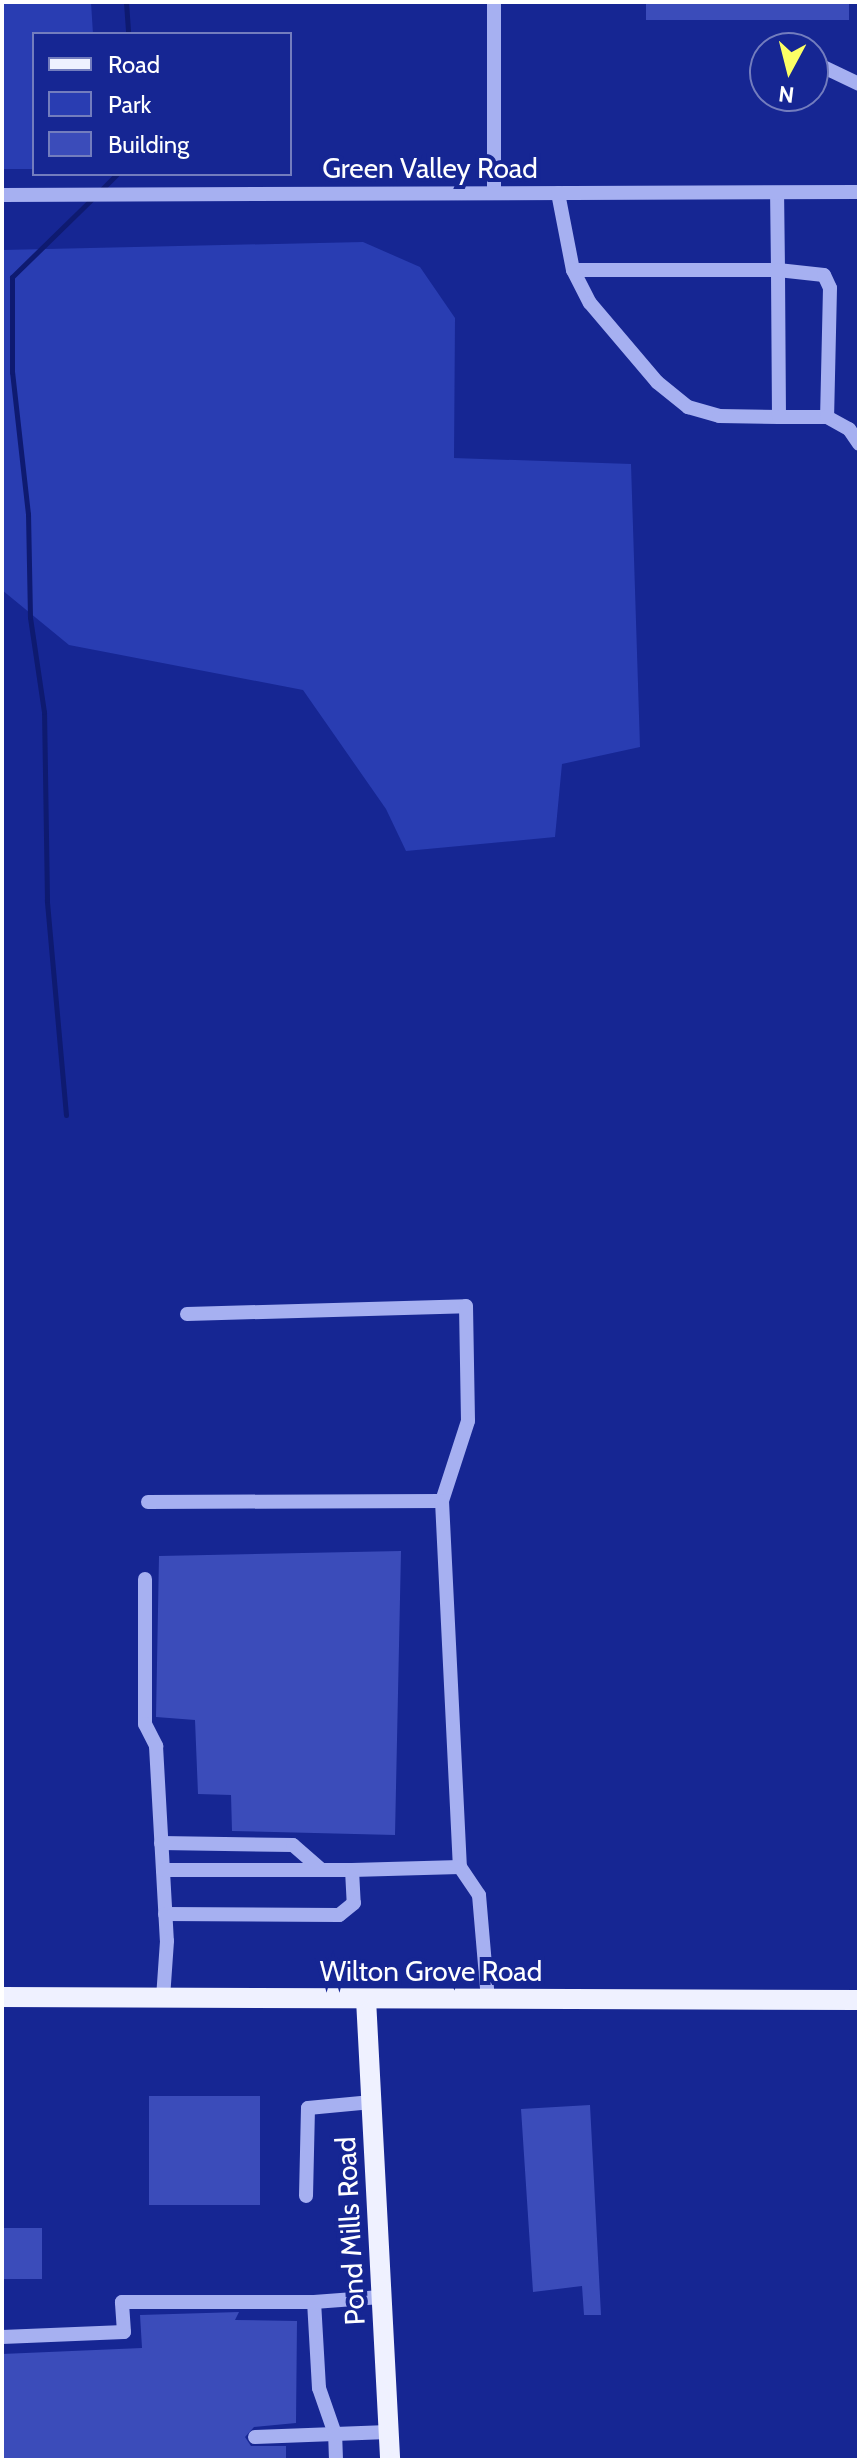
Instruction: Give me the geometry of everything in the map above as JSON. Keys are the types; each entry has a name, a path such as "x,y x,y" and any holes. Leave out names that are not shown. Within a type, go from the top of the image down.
{"main road":[{"name":"Wilton Grove Road","path":"2,1997 859,2000"},
{"name":"Pond Mills Road","path":"366,1999 390,2460"}],"street":[{"path":"494,2 494,193"},
{"path":"829,70 859,84"},
{"name":"Green Valley Road","path":"2,195 859,192"},
{"path":"558,193 573,270 617,339 688,407 719,416 827,417 849,429 859,444"},
{"path":"777,193 779,417"},
{"path":"573,270 778,270 824,275 830,288 827,417"},
{"path":"187,1314 466,1306 468,1421 442,1501 460,1867 479,1895 488,1999"},
{"path":"148,1502 442,1501"},
{"path":"145,1579 145,1724 156,1746 165,1914 163,1998"},
{"path":"161,1843 293,1845 322,1870"},
{"path":"163,1870 460,1867"},
{"path":"165,1914 339,1915 354,1903 352,1870"},
{"path":"306,2196 308,2108 372,2102"},
{"path":"2,2337 124,2332 122,2302 314,2302 381,2297"},
{"path":"314,2302 319,2388 335,2434 336,2460"},
{"path":"255,2437 388,2432"}],"green space":[{"path":"2,2 91,2 93,32 32,32 32,169 2,169"},
{"path":"363,242 420,267 455,318 454,458 631,464 640,747 562,764 555,837 406,851 386,809 303,690 69,645 2,590 2,250"}],"building":[{"path":"646,2 849,2 849,20 646,20"},
{"path":"401,1551 395,1835 232,1831 231,1795 198,1794 195,1720 156,1717 159,1556"},
{"path":"149,2096 260,2096 260,2205 149,2205"},
{"path":"590,2105 601,2315 584,2315 582,2286 533,2292 521,2109"},
{"path":"2,2228 42,2228 42,2279 2,2279"},
{"path":"239,2312 235,2320 297,2321 296,2423 254,2427 245,2437 251,2446 286,2446 286,2460 2,2460 2,2354 142,2348 140,2315"}],"waterway":[{"path":"126,2 128,32"},
{"path":"100,191 115,176"},
{"path":"66,1115 47,900 44,712 30,617 28,514 12,372 12,277 93,198"}]}
